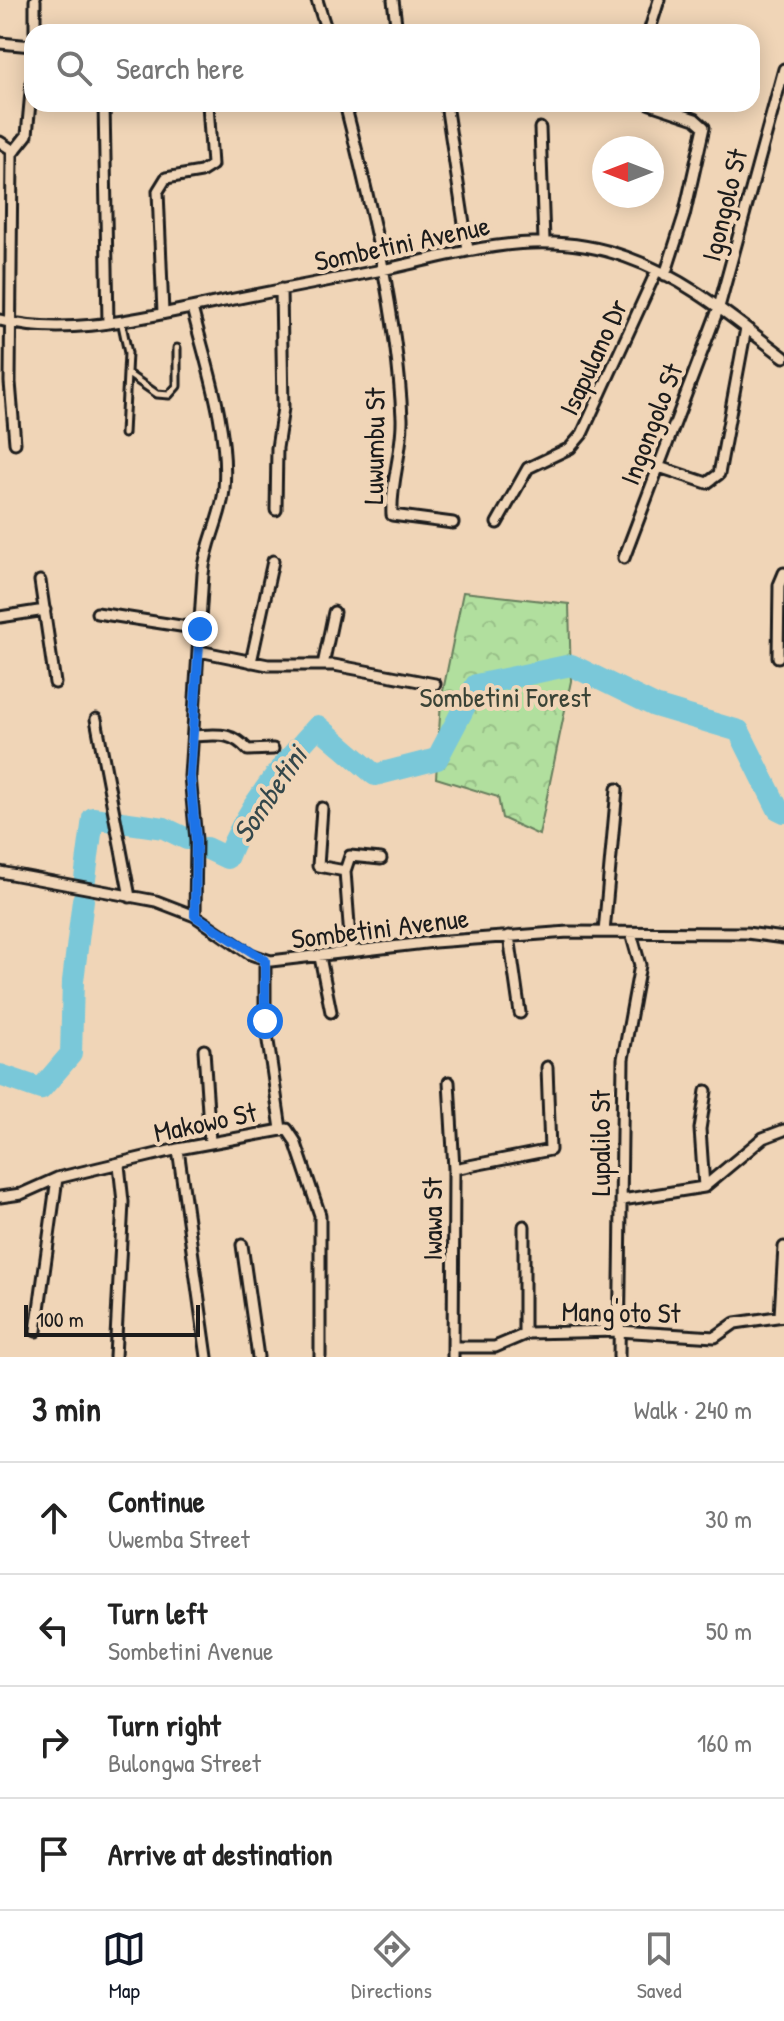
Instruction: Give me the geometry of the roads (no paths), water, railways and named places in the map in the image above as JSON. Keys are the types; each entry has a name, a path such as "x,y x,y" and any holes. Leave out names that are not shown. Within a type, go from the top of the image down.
{"street":[{"path":"35,0 35,24"},
{"path":"317,0 324,24"},
{"path":"393,0 396,24"},
{"path":"652,24 659,0"},
{"path":"0,43 24,45"},
{"name":"Igongolo St","path":"719,307 784,69"},
{"path":"14,151 19,149 27,135 29,112"},
{"path":"104,112 108,323"},
{"path":"163,313 158,191 166,178 207,170 212,165 209,112"},
{"path":"347,112 382,270"},
{"path":"447,112 468,250"},
{"name":"Isapulano Dr","path":"497,523 528,468 570,448 582,434 661,272 684,216 704,127 695,119 674,112"},
{"path":"540,128 544,241"},
{"path":"0,142 14,151"},
{"path":"14,151 11,422 15,443"},
{"name":"Sombetini Avenue","path":"0,320 11,323 108,323 382,270 468,250 544,241 612,253 661,272 719,307 784,357"},
{"name":"Luwumbu St","path":"382,270 402,418 392,515 453,523"},
{"path":"276,510 277,448 283,408 281,289"},
{"name":"Ingongolo St","path":"624,558 719,307"},
{"path":"192,308 224,455 222,505 204,560 190,776 196,840 195,916"},
{"path":"659,467 707,483 719,474 746,328"},
{"path":"251,662 273,561"},
{"path":"778,657 779,585 784,573"},
{"path":"40,581 55,683"},
{"path":"0,617 45,610"},
{"path":"323,665 334,612"},
{"path":"97,613 200,629"},
{"path":"199,651 251,662 323,665 435,684"},
{"path":"96,719 130,897"},
{"path":"193,736 224,734 233,736 248,750 273,749"},
{"path":"604,932 617,789"},
{"path":"322,808 318,866 345,871"},
{"path":"351,952 345,871 350,856 381,859"},
{"name":"Sombetini Avenue","path":"0,872 156,901 195,916 265,960 509,936 604,932 747,933 784,938"},
{"name":"Lupalilo St","path":"619,1357 623,1059 640,965 631,933"},
{"path":"509,936 520,1013"},
{"path":"320,957 331,1012"},
{"path":"265,960 265,1021 281,1129"},
{"path":"204,1050 210,1142"},
{"path":"454,1169 550,1150 547,1067"},
{"name":"Iwawa St","path":"449,1082 454,1169 454,1352"},
{"path":"704,1187 700,1129 706,1091"},
{"name":"Makowo St","path":"0,1197 21,1194 57,1178 178,1149 281,1129 292,1132 320,1215 320,1357"},
{"path":"622,1200 704,1187 763,1138 784,1130"},
{"path":"178,1149 207,1357"},
{"path":"115,1357 123,1202 119,1165"},
{"path":"36,1331 57,1178"},
{"path":"524,1226 524,1334"},
{"path":"242,1245 258,1357"},
{"path":"782,1316 784,1247"},
{"name":"Mang'oto St","path":"454,1352 495,1347 524,1334 618,1331 715,1337 735,1323 782,1316"}],"lane":[{"path":"121,320 128,374 124,434"},
{"path":"128,374 157,394 169,395 177,386 177,348"}],"waterway":[{"name":"Sombetini","path":"206,848 227,858 244,821 266,788 318,726 375,775 437,759 476,685 571,665 655,706 739,731 778,809 784,812"},
{"name":"Sombetini","path":"85,879 93,818 164,828 187,839"},
{"name":"Sombetini","path":"0,1075 41,1089 71,1054 73,981 83,900"}],"park label":[{"name":"Sombetini Forest","path":"505,697"}]}
